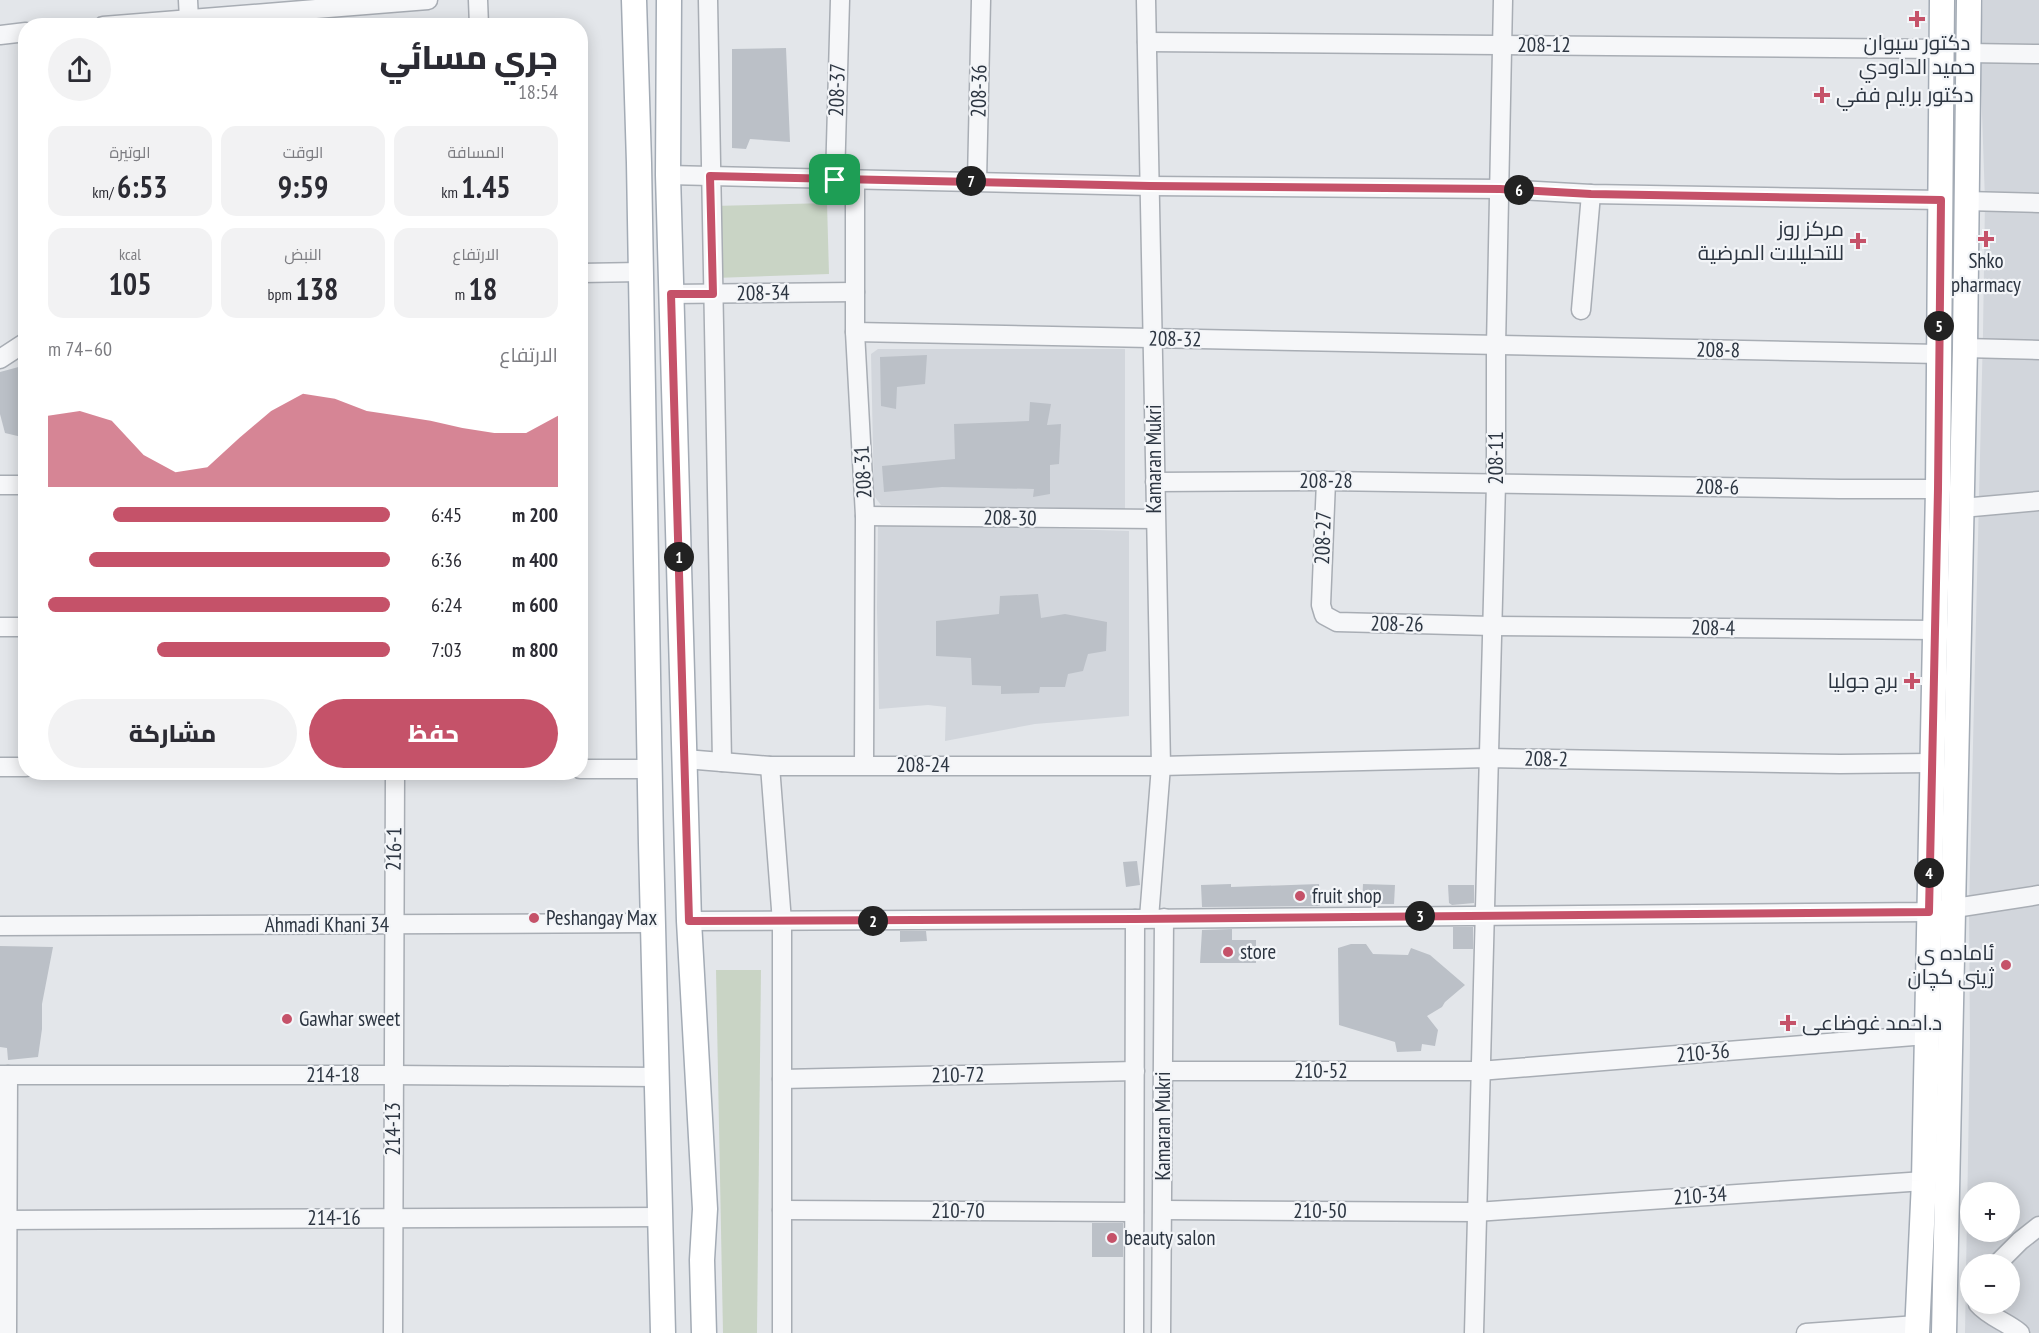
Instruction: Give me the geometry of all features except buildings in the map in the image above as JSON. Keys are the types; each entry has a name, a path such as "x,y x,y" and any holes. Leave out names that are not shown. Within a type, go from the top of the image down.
{"main road":[{"path":"634,0 653,923 665,1333"},
{"path":"669,0 668,175 689,921 705,1209 701,1333"},
{"path":"1917,1329 1924,1181 1938,489 1942,0"},
{"path":"1944,1333 1962,508 1969,0"},
{"path":"644,427 660,428 675,423"},
{"path":"645,475 660,470 676,474"},
{"path":"662,1260 672,1277 682,1281 692,1277 702,1260"},
{"path":"665,1333 673,1323 680,1319 687,1319 701,1333"}],"street":[{"path":"188,0 189,18"},
{"path":"213,18 428,0"},
{"path":"478,0 479,18"},
{"path":"708,0 722,762"},
{"name":"208-37","path":"835,180 840,0"},
{"name":"208-36","path":"977,181 981,0"},
{"name":"Kamaran Mukri","path":"1134,1333 1135,1071 1150,919 1161,766 1146,0"},
{"name":"208-11","path":"1484,915 1496,483 1496,346 1503,0"},
{"path":"0,34 18,33"},
{"name":"208-12","path":"1147,42 1942,49"},
{"path":"1968,52 2039,54"},
{"path":"668,175 1150,186 1500,189 1591,194 1941,200"},
{"name":"208-31","path":"855,180 855,332 865,516 864,765"},
{"path":"1581,310 1591,194"},
{"path":"1966,201 2039,203"},
{"path":"588,273 641,272"},
{"name":"208-34","path":"671,294 855,292"},
{"name":"208-32","path":"855,332 1496,346"},
{"name":"208-8","path":"1496,346 1939,354"},
{"path":"0,359 18,347"},
{"path":"1965,348 2039,350"},
{"name":"208-27","path":"1321,595 1326,481"},
{"name":"208-28","path":"1155,482 1496,483"},
{"name":"208-6","path":"1496,483 1938,489"},
{"path":"0,484 18,484"},
{"path":"1962,508 2039,501"},
{"name":"208-30","path":"865,516 1155,519"},
{"name":"208-26","path":"1321,595 1324,615 1337,622 1492,626"},
{"name":"208-4","path":"1492,626 1934,630"},
{"path":"0,627 18,627"},
{"name":"208-2","path":"1161,766 1488,758 1840,764 1931,763"},
{"name":"208-24","path":"685,759 770,766 1161,766"},
{"path":"770,766 782,922 782,1333"},
{"path":"0,767 18,767"},
{"path":"588,769 650,769"},
{"name":"216-1","path":"394,925 395,780"},
{"path":"689,921 1929,912 2039,895"},
{"path":"1474,1333 1484,915"},
{"name":"Kamaran Mukri","path":"1150,919 1164,1071 1161,1333"},
{"name":"Ahmadi Khani 34","path":"0,926 653,923"},
{"name":"214-13","path":"393,1333 394,925"},
{"name":"210-36","path":"1479,1071 1926,1035"},
{"name":"210-72","path":"782,1079 1135,1071"},
{"name":"210-52","path":"1164,1071 1479,1071"},
{"path":"4,1075 7,1333"},
{"name":"214-18","path":"4,1075 657,1077"},
{"name":"210-34","path":"1476,1212 1924,1181"},
{"name":"210-70","path":"782,1210 1134,1212"},
{"name":"210-50","path":"1163,1210 1476,1212"},
{"name":"214-16","path":"4,1220 661,1216"},
{"path":"2007,1254 2039,1226"},
{"path":"1134,1299 1161,1298"},
{"path":"1992,1314 2020,1333"},
{"path":"1806,1333 1917,1329"}],"shaded area":[{"path":"1983,0 2039,0 2039,1333 1965,1333 1965,1314 2020,1314 2020,1254 1966,1254 1967,1242 2020,1242 2020,1182 1968,1182 1969,909 1985,201 1980,54"},
{"path":"878,349 1125,349 1125,509 881,505 874,496 871,354"},
{"path":"878,523 1129,531 1129,716 1035,724 945,741 946,707 928,705 879,709"}],"green space":[{"path":"827,203 829,274 715,278 713,206"},
{"path":"716,970 761,970 757,1333 723,1333"}],"place":[{"name":"دکتور سیوان حمید الداودي","path":"1917,19"},
{"name":"دكتور برايم ففي","path":"1822,95"},
{"name":"Shko pharmacy","path":"1986,239"},
{"name":"مركز روز للتحليلات المرضية","path":"1858,241"},
{"name":"برج جوليا","path":"1912,681"},
{"name":"fruit shop","path":"1300,896"},
{"name":"Peshangay Max","path":"534,918"},
{"name":"store","path":"1228,952"},
{"name":"ئاماده ى ژينى كچان","path":"2006,965"},
{"name":"Gawhar sweet","path":"287,1019"},
{"name":"د.احمد غوضاعی","path":"1788,1023"},
{"name":"beauty salon","path":"1112,1238"}],"route":[{"path":"710,176 835,180 1500,189 1591,194 1941,200 1938,489 1929,912 689,921 671,294 713,294 710,176"}]}
